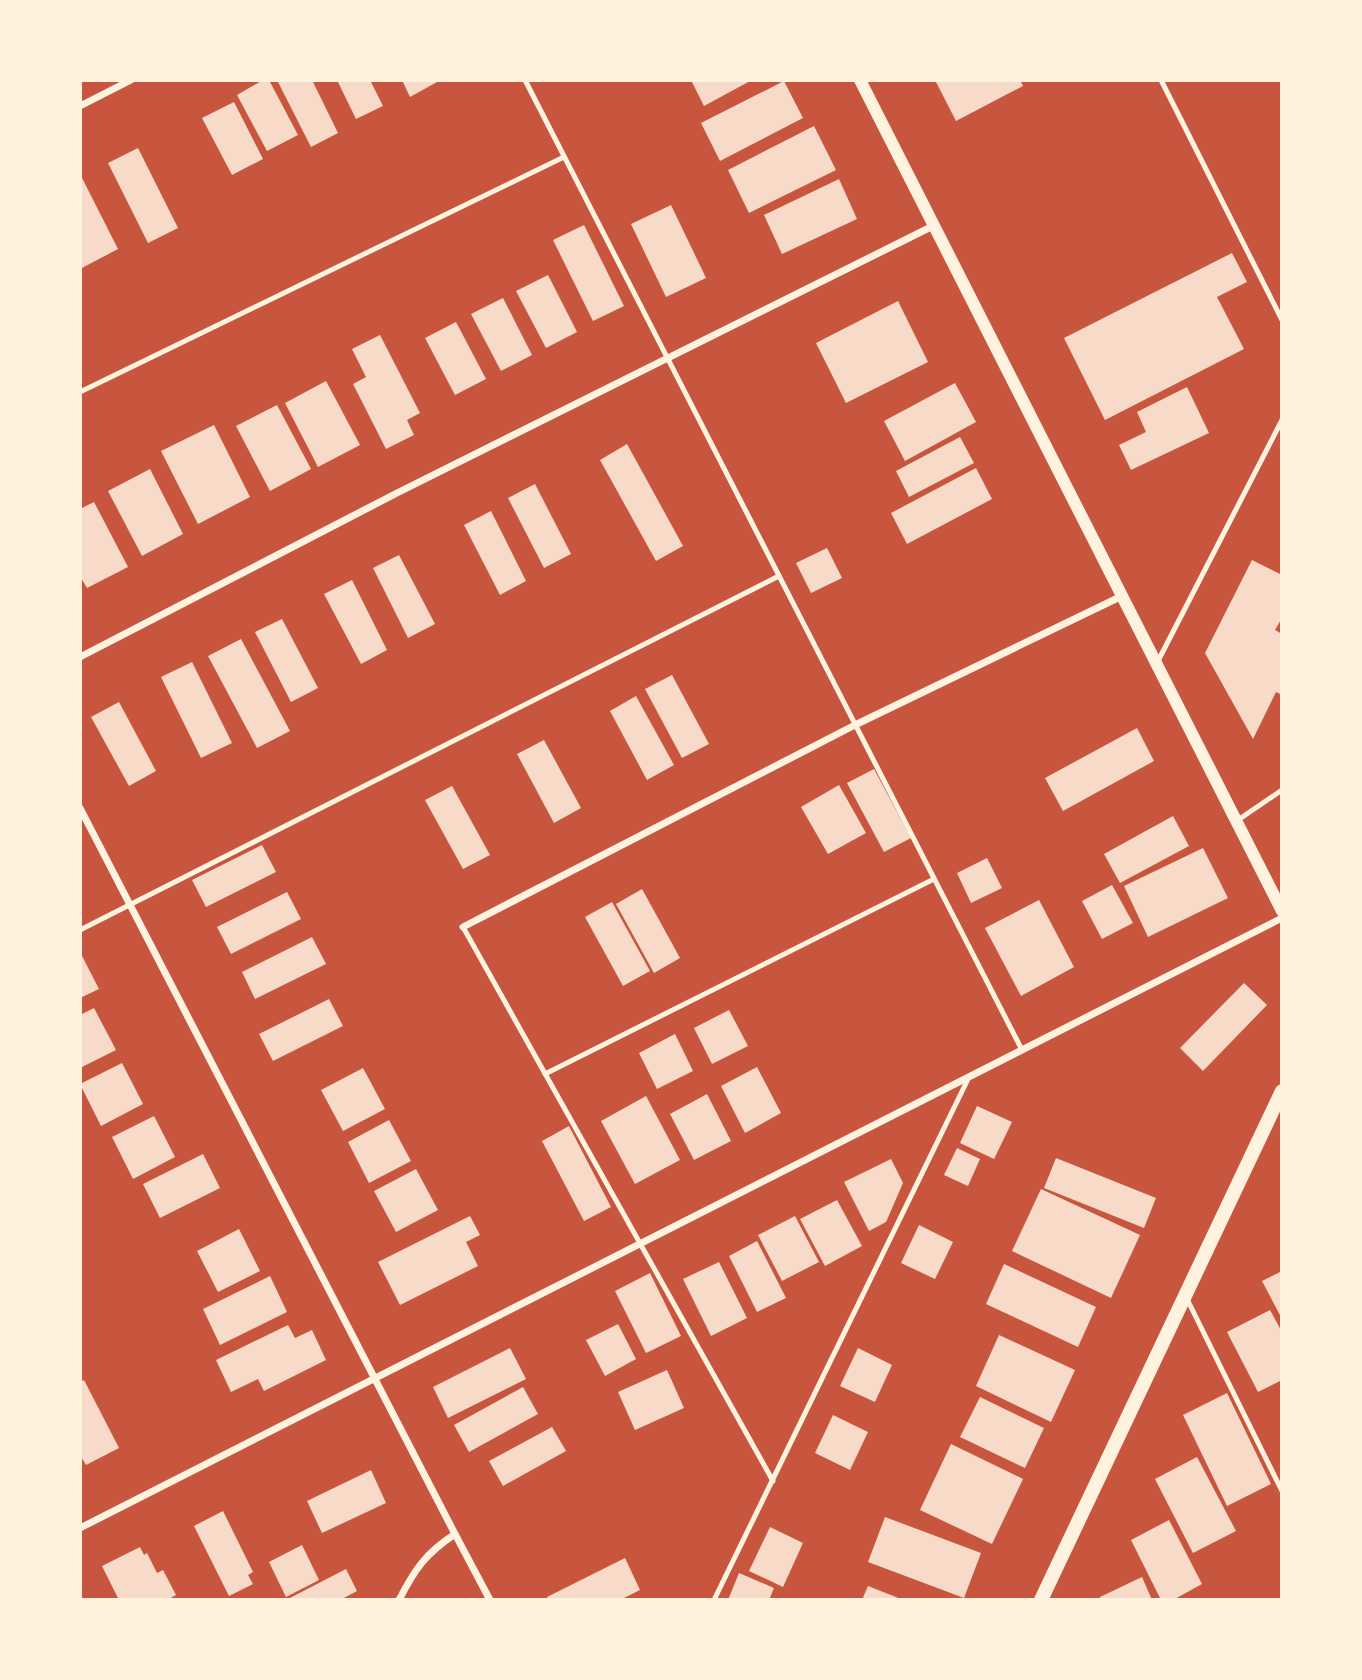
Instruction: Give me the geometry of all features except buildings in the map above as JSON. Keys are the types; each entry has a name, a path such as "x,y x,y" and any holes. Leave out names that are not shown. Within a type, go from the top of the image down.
{"main road":[{"path":"1042,1599 1282,1091"}],"street":[{"path":"80,106 131,80"},
{"path":"860,80 1282,911"},
{"path":"80,657 397,493 933,226"},
{"path":"463,927 855,725 1122,596"},
{"path":"80,808 490,1600"},
{"path":"80,1528 1282,918"},
{"path":"399,1600 416,1567 433,1548 454,1534"}],"lane":[{"path":"525,80 1021,1050"},
{"path":"1161,80 1282,320"},
{"path":"80,393 564,158"},
{"path":"1156,663 1282,420"},
{"path":"80,930 779,576"},
{"path":"1236,821 1282,790"},
{"path":"545,1074 934,879"},
{"path":"463,927 773,1481"},
{"path":"714,1600 970,1076"},
{"path":"1186,1296 1282,1491"}]}
